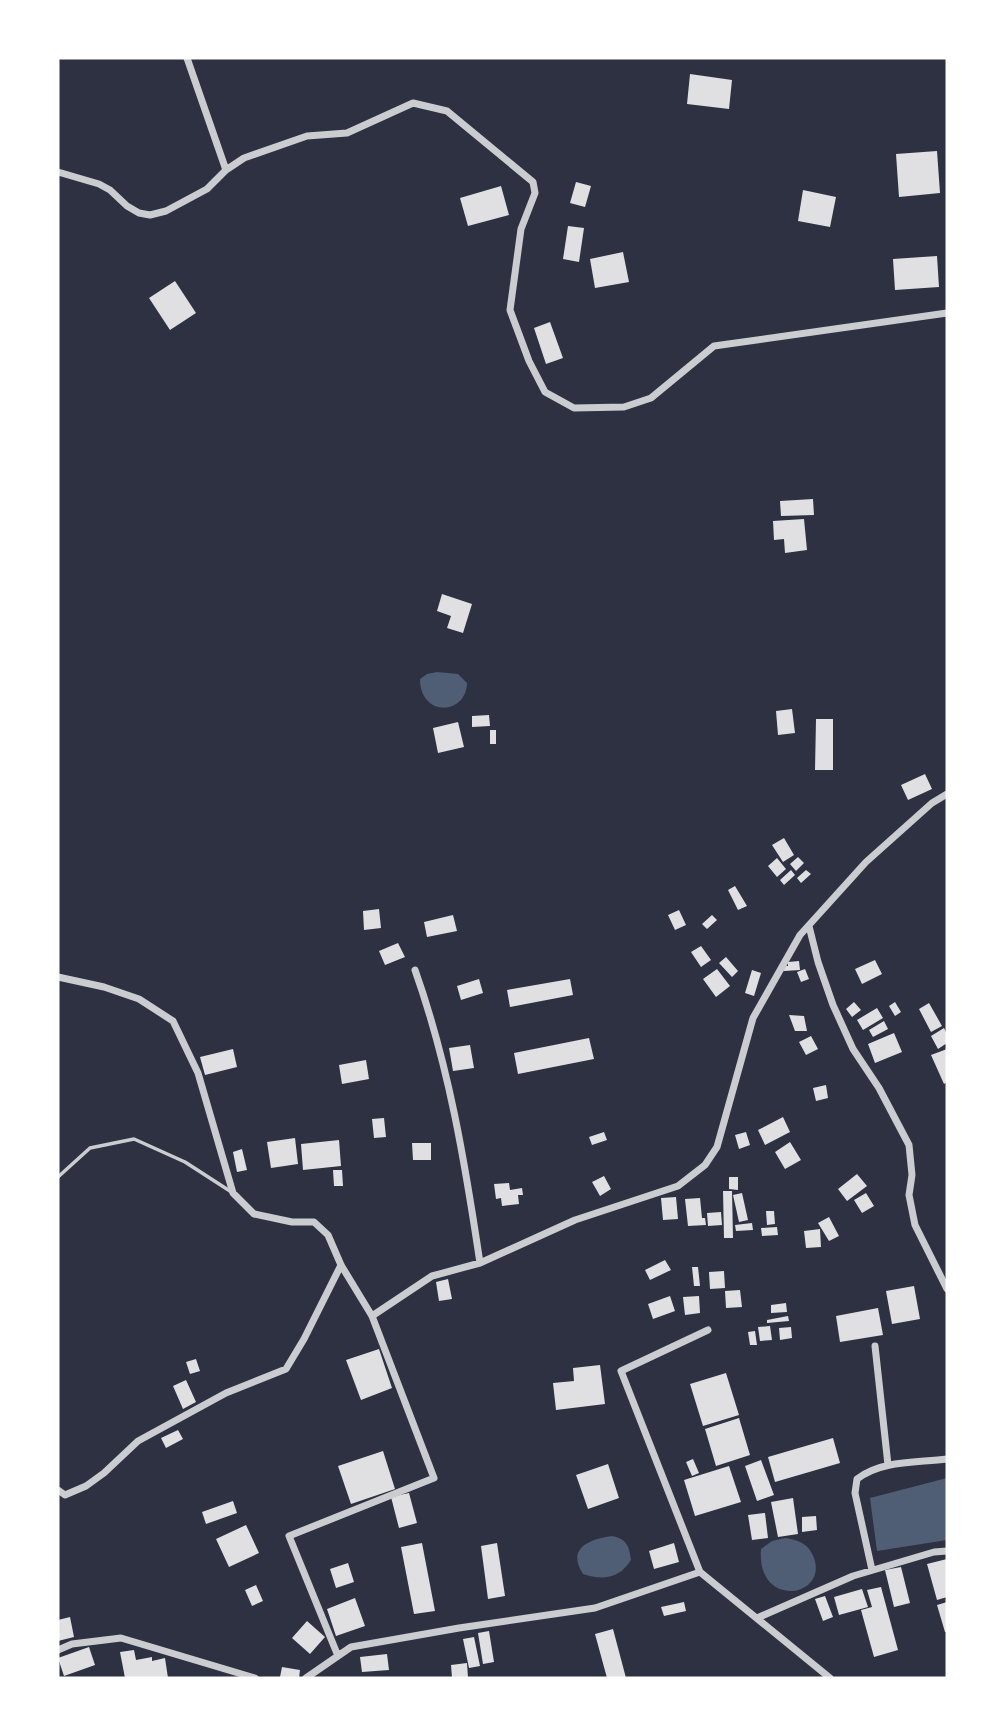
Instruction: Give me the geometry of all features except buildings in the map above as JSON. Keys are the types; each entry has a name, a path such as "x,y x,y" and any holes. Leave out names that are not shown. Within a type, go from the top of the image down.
{"street":[{"path":"187,58 226,170"},
{"path":"58,172 99,184 127,206 139,213 150,215 166,211 207,189 226,170 244,158 307,136 348,133 413,103 447,111 533,183 535,194 521,229 510,310 529,361 545,392 574,408 624,407 651,398 713,346 947,313"},
{"path":"372,1315 432,1276 480,1263 530,1238 575,1220 678,1186 705,1165 717,1147 753,1018 800,935 866,862 932,803 947,794"},
{"path":"808,926 833,1005 853,1049 879,1088 909,1145 912,1175 909,1195 915,1225 947,1289"},
{"path":"415,970 432,1018 458,1119 480,1263"},
{"path":"58,977 139,999 173,1021 198,1073 233,1193 254,1214 292,1222 314,1222 328,1235 341,1265 372,1315 434,1478 289,1536 338,1656"},
{"path":"58,1490 65,1495 86,1486 138,1441 226,1393 286,1370 341,1265"},
{"path":"708,1330 621,1371 700,1572 830,1678"},
{"path":"875,1346 888,1465"},
{"path":"872,1570 855,1493 856,1479 888,1465 947,1459"},
{"path":"757,1618 853,1576 934,1552 947,1551"},
{"path":"306,1678 351,1647 595,1608 700,1572"},
{"path":"58,1650 72,1644 121,1638 255,1678"}],"lane":[{"path":"58,1177 90,1148 134,1139 185,1162 233,1193"}],"water":[{"path":"437,672 458,674 467,683 465,694 459,702 443,708 427,700 420,679"},
{"path":"947,1478 947,1540 877,1551 870,1498"},
{"path":"612,1536 624,1541 628,1547 631,1560 627,1566 610,1576 583,1574 578,1565 579,1551 589,1542"},
{"path":"785,1538 803,1544 814,1558 816,1572 811,1582 802,1589 779,1589 769,1581 762,1568 761,1549 772,1541"}]}
